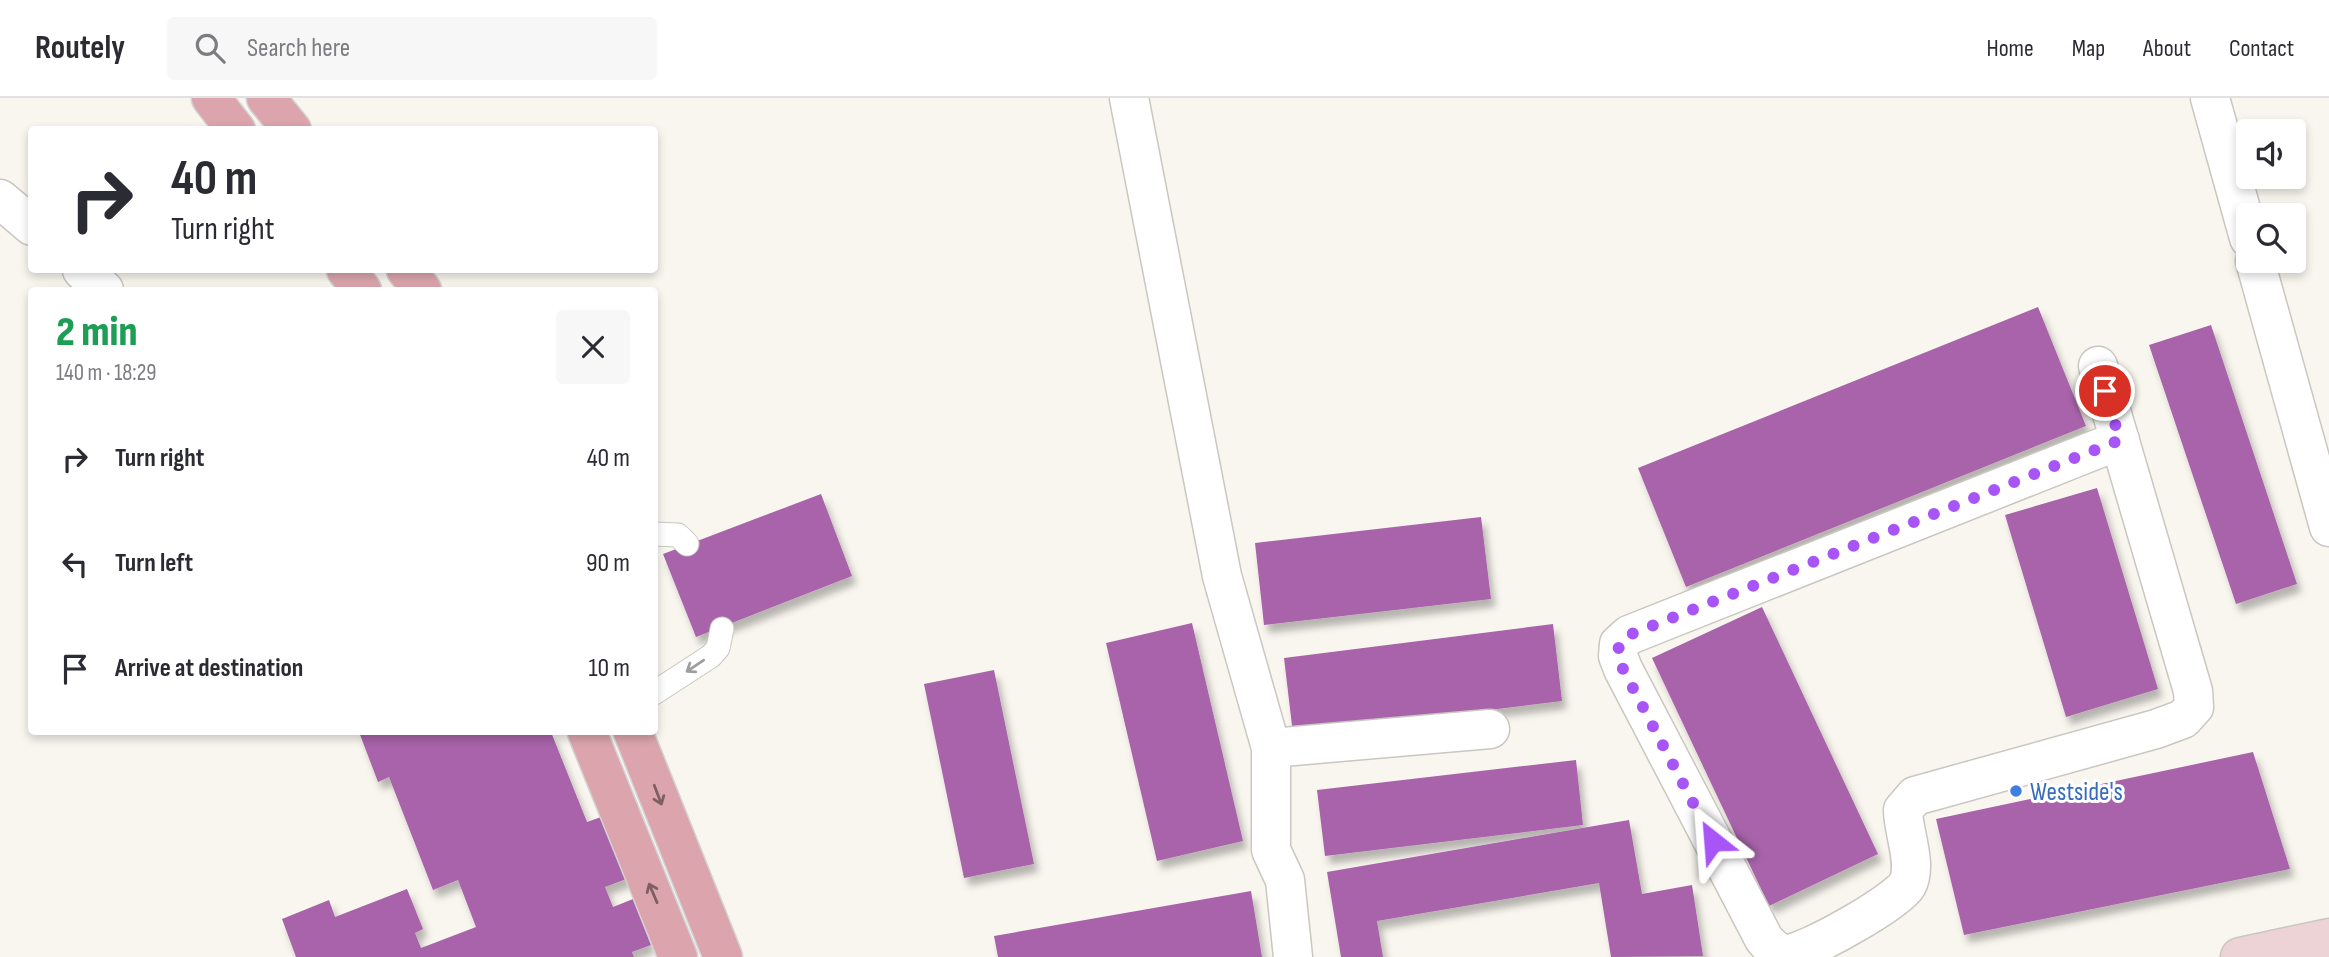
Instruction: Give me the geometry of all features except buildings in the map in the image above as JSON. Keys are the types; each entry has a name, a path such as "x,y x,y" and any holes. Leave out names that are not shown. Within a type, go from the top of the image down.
{"main road":[{"path":"211,98 233,126"},
{"path":"266,98 289,126"},
{"path":"348,273 360,287"},
{"path":"408,273 420,287"},
{"path":"588,735 671,949"},
{"path":"634,735 723,957"},
{"path":"2240,957 2310,947"}],"street":[{"path":"1129,98 1222,576 1271,748 1271,850 1285,880 1293,957"},
{"path":"2210,98 2239,203"},
{"path":"0,199 28,223"},
{"path":"85,273 101,287"},
{"path":"2258,273 2329,527"},
{"path":"2098,366 2120,440 2193,691 2194,707 2183,719 2156,729 1915,796 1903,810 1911,872 1907,886 1856,941 1785,954 1773,949 1764,939 1623,669 1618,656 1619,644 1629,635 2120,440"},
{"path":"1271,748 1490,729"}],"lane":[{"path":"658,534 678,535 687,544"},
{"path":"658,691 711,656 722,640 722,629"}],"place":[{"name":"Westside's","path":"2016,791"}],"route":[{"path":"1713,841 1623,669 1618,656 1619,644 1629,635 2120,440 2105,391"}]}
